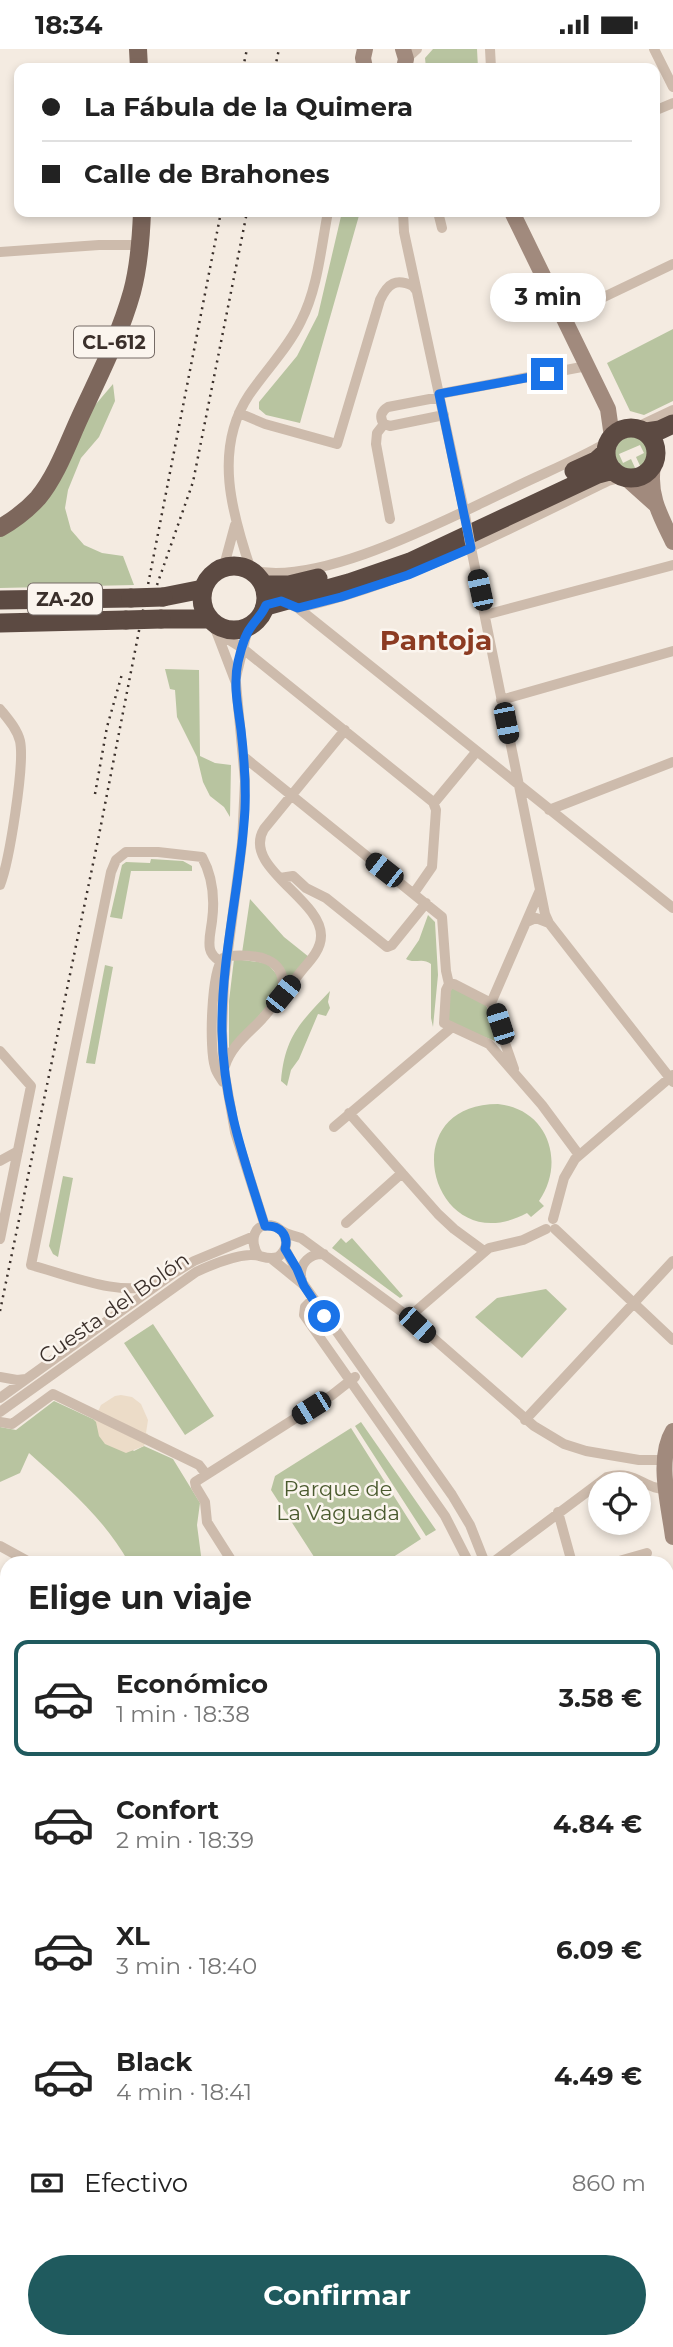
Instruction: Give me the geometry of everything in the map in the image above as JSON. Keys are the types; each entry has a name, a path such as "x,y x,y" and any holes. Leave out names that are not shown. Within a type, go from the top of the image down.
{"highway":[{"path":"213,625 204,610 202,599 203,589 217,571 233,566 281,586 362,566 398,552 673,424"},
{"path":"622,449 642,476 663,443 673,438"},
{"path":"251,625 262,614 281,605 410,562 598,474 622,449 652,439 654,459"},
{"path":"257,577 281,605"},
{"name":"ZA-20","path":"0,600 163,597 203,589"},
{"name":"ZA-20","path":"0,623 194,617 231,630 240,630 251,625"}],"main road":[{"name":"CL-612","path":"0,529 37,498 57,464 120,326 132,292 142,217"},
{"name":"CL-612","path":"0,519 30,497 57,464"}],"street":[{"path":"654,49 673,87"},
{"path":"327,217 312,289 303,317 251,393 233,430 229,459 235,522 257,577 263,572 288,573 326,565 391,543 622,449 673,410"},
{"path":"403,217 416,292 444,415 545,914 549,923 672,1078 579,1156 565,1174"},
{"path":"439,217 442,228"},
{"path":"514,217 608,409 622,449 655,504 673,542"},
{"path":"0,252 99,245 140,246"},
{"path":"562,317 673,264"},
{"path":"239,413 260,422 337,443 386,287 396,281 403,282 413,286 416,292"},
{"path":"384,424 381,415 388,407 587,366"},
{"path":"384,424 392,426 444,415"},
{"path":"384,424 377,433 376,444 390,519"},
{"path":"281,605 383,584 470,545 608,481 622,449"},
{"path":"654,459 651,479 655,504"},
{"path":"217,571 225,562 235,522"},
{"path":"485,615 673,565"},
{"path":"281,605 477,751 673,908"},
{"path":"213,625 434,803"},
{"path":"213,625 236,683 244,757 245,809 239,870 223,959 224,1070 232,1119 245,1169 265,1226"},
{"path":"236,683 242,648 251,625"},
{"path":"501,700 673,651"},
{"path":"0,709 19,740 21,757 10,847 0,885"},
{"path":"224,1070 229,1055 236,1046 316,953 321,938 314,914 262,855 260,839 264,828 345,730"},
{"path":"414,893 432,867 434,803 477,751"},
{"path":"244,757 438,913 444,922 449,984 442,1020 445,1025 489,1044 579,1156"},
{"path":"549,810 673,762"},
{"path":"159,1283 135,1290 114,1288 32,1265 113,865 120,856 129,852 202,857 213,889 210,947 213,955 223,959 256,957 275,964 282,977 281,996"},
{"path":"280,878 290,875 294,877 306,888 326,898 387,947 392,945 426,903"},
{"path":"491,1003 540,888"},
{"path":"527,922 536,918 549,923"},
{"path":"223,959 216,974 213,1039 214,1066 226,1087"},
{"path":"449,984 491,1003 516,1075"},
{"path":"334,1126 451,1028"},
{"path":"489,1044 498,1045 504,1038"},
{"path":"0,1051 31,1086 4,1203 0,1234"},
{"path":"349,1113 438,1214 484,1251"},
{"path":"466,1238 484,1243 502,1243 523,1240 551,1226 565,1174 566,1137"},
{"path":"0,1161 18,1151"},
{"path":"346,1223 402,1173"},
{"path":"302,1281 272,1259 259,1256 253,1245 257,1231 265,1226 276,1227 300,1238 409,1317 525,1420 564,1444 586,1451 639,1460 664,1460"},
{"path":"551,1226 673,1340"},
{"path":"272,1259 280,1256 285,1249 286,1240 282,1231"},
{"name":"Cuesta del Bolón","path":"0,1398 159,1283 194,1261 254,1236"},
{"path":"466,1238 471,1255 468,1264"},
{"path":"409,1317 484,1251 502,1243"},
{"path":"285,1249 302,1247 321,1253"},
{"path":"285,1249 313,1299 461,1509 483,1556"},
{"path":"302,1281 302,1266 309,1258 321,1253"},
{"name":"Cuesta del Bolón","path":"1,1413 190,1275 227,1260 259,1256"},
{"path":"525,1420 673,1261"},
{"path":"114,1288 123,1296 124,1305 120,1311"},
{"path":"313,1299 304,1307 304,1315 445,1516 464,1556"},
{"path":"229,1556 207,1522 205,1502 195,1485 197,1480 332,1395 363,1371"},
{"path":"0,1377 26,1379"},
{"path":"1,1413 12,1424 52,1394 199,1465 206,1474"},
{"path":"673,1431 667,1443 664,1460 670,1489 673,1537"},
{"path":"501,1556 599,1481 612,1476 632,1476 656,1489 670,1489"},
{"path":"558,1512 570,1556"},
{"path":"0,1546 18,1556"},
{"path":"636,1556 647,1553"}],"green space":[{"path":"433,49 477,49 478,63 426,63 425,58"},
{"path":"341,217 359,217 300,423 266,415 259,409 259,402 297,356 318,315"},
{"path":"673,329 673,401 644,415 630,411 607,363"},
{"path":"113,384 115,401 99,437 81,458 68,490 65,508 71,530 84,545 102,553 123,556 134,585 0,588 0,535 5,532"},
{"path":"630,436 642,439 648,450 647,461 641,468 636,457 644,453 640,445 619,454 623,463 631,459 636,470 622,469 614,456 618,442"},
{"path":"165,669 199,670 200,756 215,763 231,765 230,817 224,807 210,796 203,782 197,757 177,717 175,690 170,689"},
{"path":"151,859 183,861 192,866 192,871 131,871 122,919 110,917 122,865 126,862 150,863"},
{"path":"250,899 284,937 309,957 287,984 285,972 242,953"},
{"path":"428,915 435,922 438,975 433,1027 431,964 406,959 419,940"},
{"path":"234,959 267,963 279,977 278,995 229,1048 229,1001"},
{"path":"105,965 113,967 95,1064 86,1063"},
{"path":"453,988 486,1005 499,1040 495,1041 448,1023 450,990"},
{"path":"330,991 330,1008 326,1016 318,1014 299,1059 291,1070 287,1086 281,1081 290,1041 302,1022"},
{"path":"498,1104 515,1108 529,1116 540,1127 551,1154 551,1170 539,1201 544,1206 531,1217 527,1213 494,1223 467,1217 448,1201 436,1178 434,1152 443,1128 464,1111"},
{"path":"63,1176 73,1178 58,1257 49,1246"},
{"path":"341,1238 346,1243 352,1238 403,1296 400,1298 332,1248"},
{"path":"546,1289 567,1309 522,1358 475,1317 497,1298"},
{"path":"153,1324 214,1416 185,1435 124,1343"},
{"path":"54,1401 97,1421 134,1451 144,1446 173,1459 200,1503 197,1525 201,1556 125,1556 96,1517 29,1453 20,1473 0,1482 0,1427 16,1430"},
{"path":"361,1422 436,1530 426,1536 355,1426"},
{"name":"Parque de La Vaguada","path":"351,1428 421,1539 395,1556 313,1556 271,1490 275,1476"}],"shaded area":[{"path":"121,1395 132,1397 141,1404 148,1420 148,1434 144,1446 126,1453 105,1444 99,1436 94,1420 101,1405"}],"railway":[{"path":"244,63 247,49"},
{"path":"276,63 279,49"},
{"path":"0,1311 99,835 220,217"},
{"path":"157,585 193,482 246,217"},
{"path":"95,794 107,727 122,674"}],"district":[{"name":"Pantoja","path":"436,640"}],"route":[{"path":"324,1316 304,1286 285,1249 284,1234 276,1227 265,1226 245,1169 227,1097 222,1006 245,799 244,757 236,683 239,660 251,625 257,621 266,605 281,601 298,608 341,597 408,575 471,548 439,394 547,374"}]}
